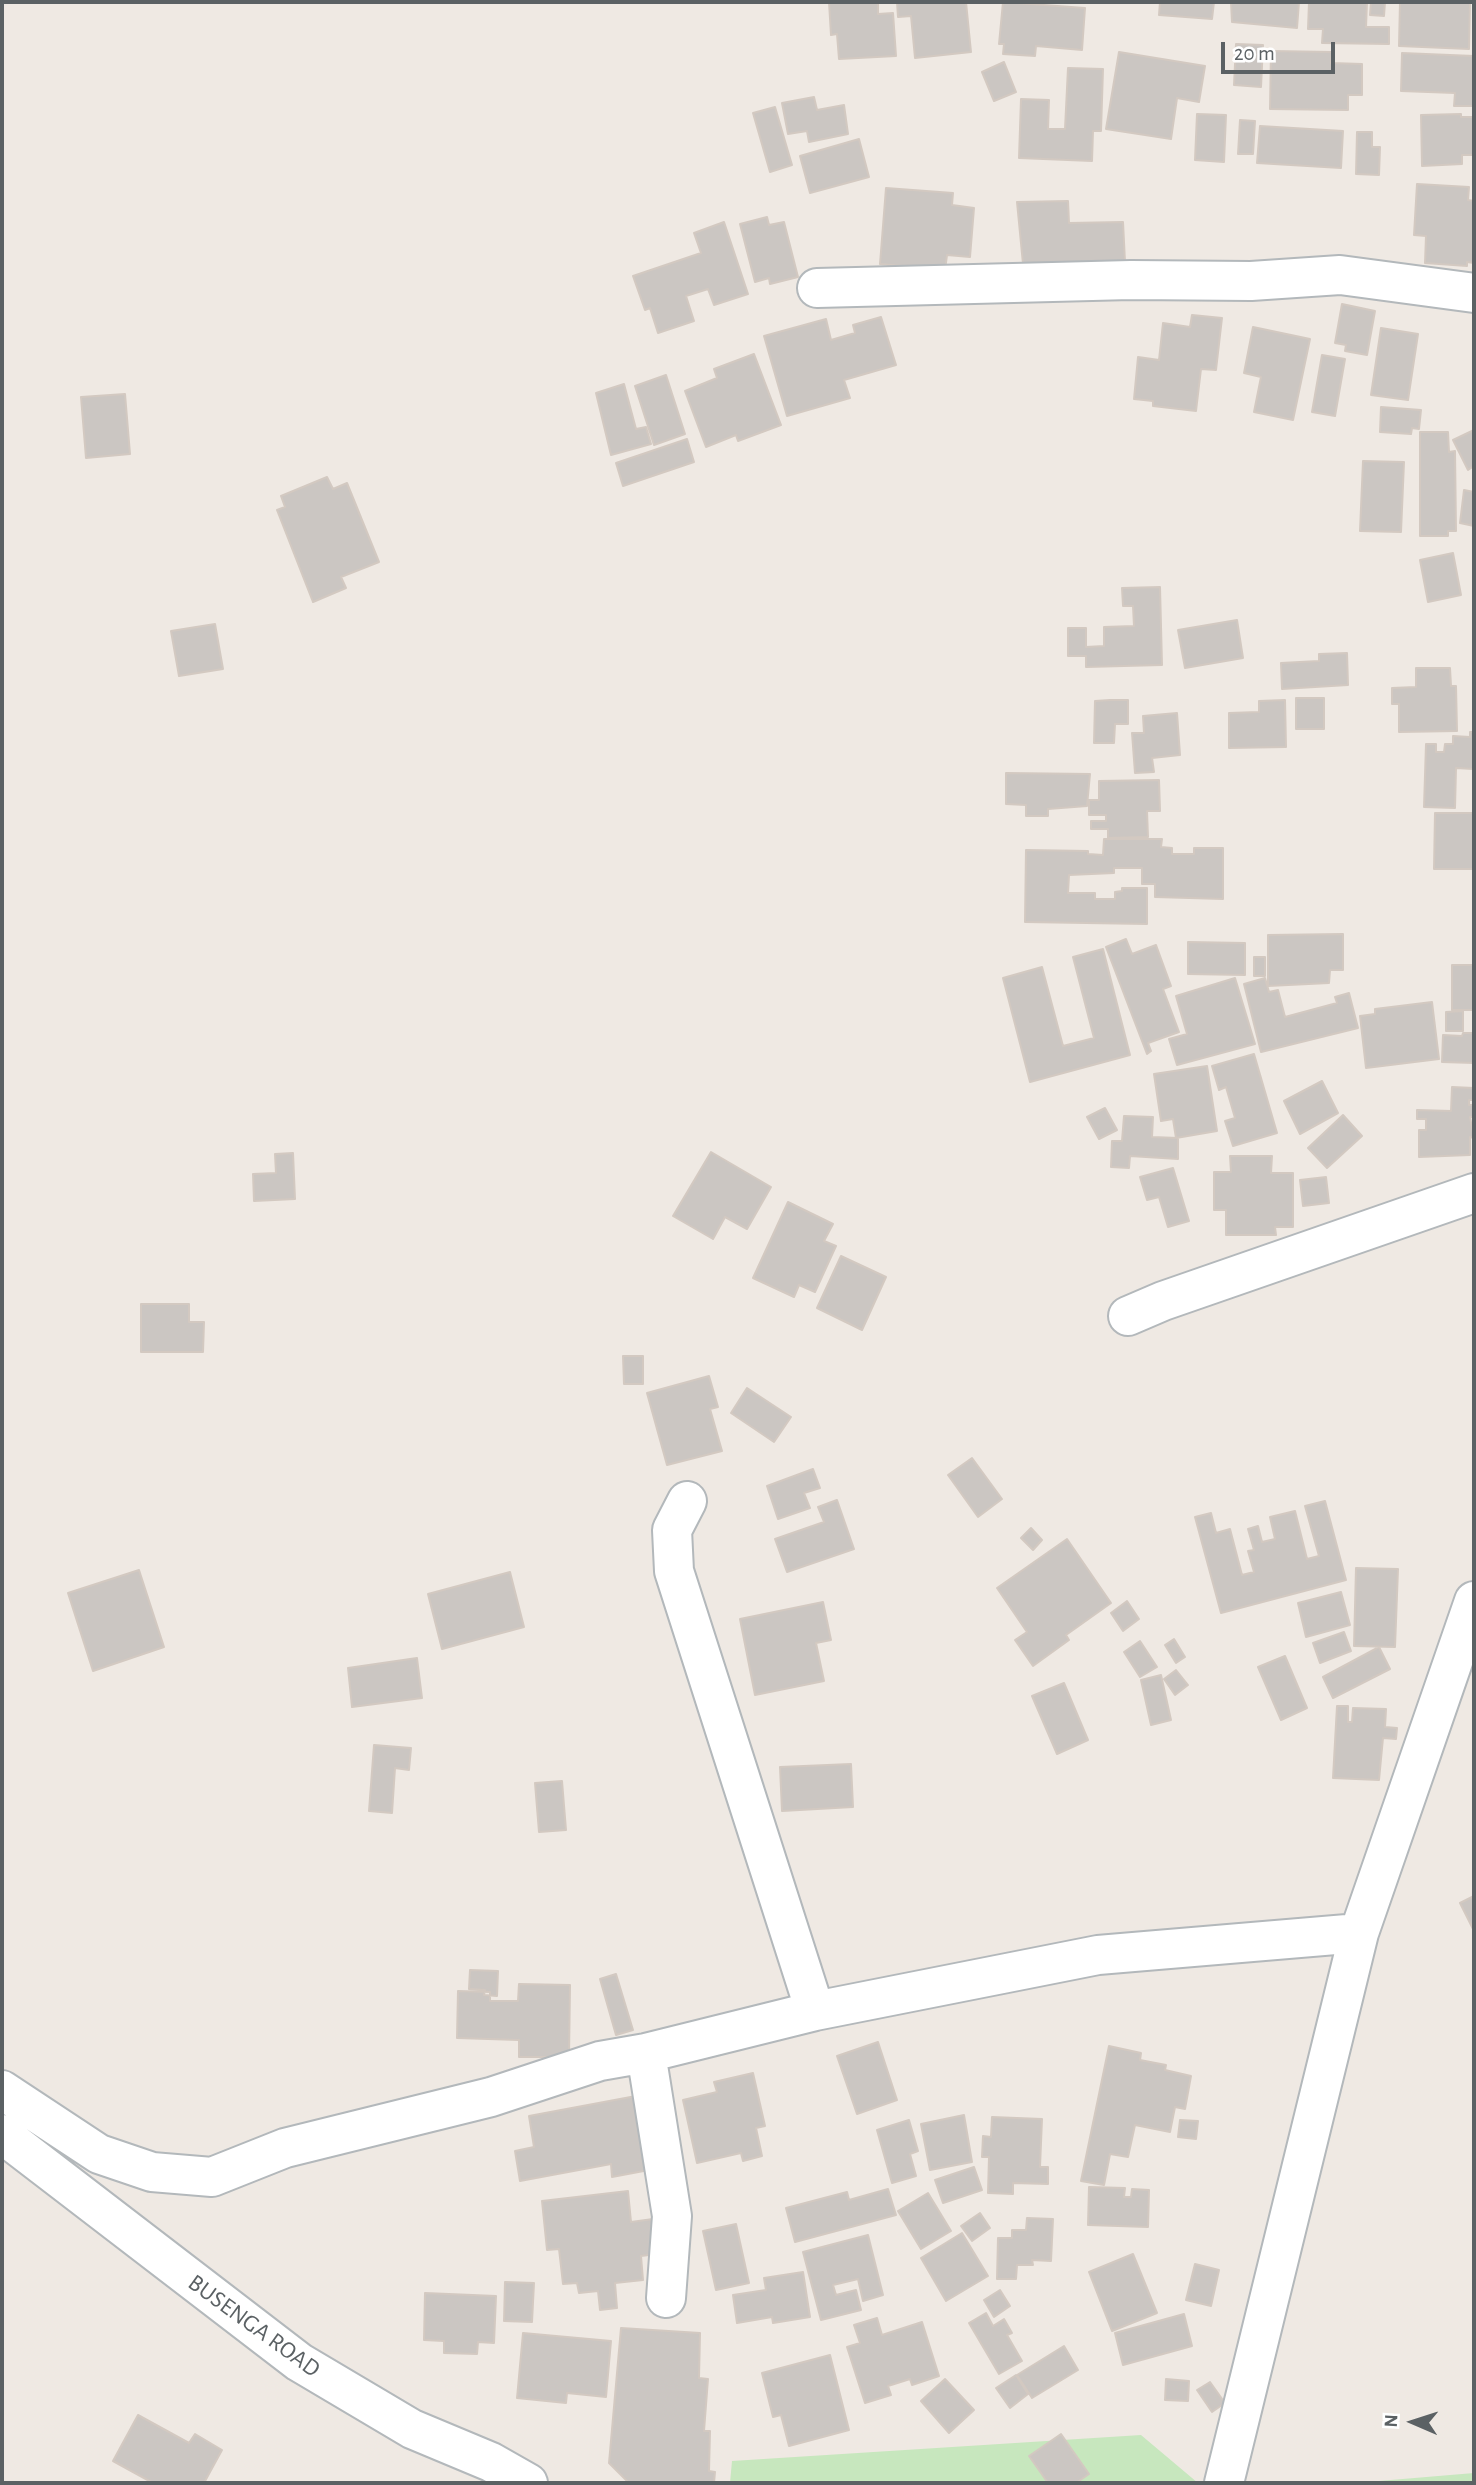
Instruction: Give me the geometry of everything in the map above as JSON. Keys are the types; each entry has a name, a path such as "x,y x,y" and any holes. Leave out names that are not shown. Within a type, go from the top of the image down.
{"street":[{"path":"817,288 1131,279 1251,281 1340,275 1474,293"},
{"path":"1128,1316 1163,1301 1474,1193"},
{"path":"687,1501 672,1530 674,1571 815,2011"},
{"path":"1224,2483 1359,1933 1474,1601"},
{"path":"2,2090 99,2154 152,2172 212,2176 285,2148 491,2097 600,2061 646,2053 815,2011 1098,1955 1359,1933"},
{"path":"646,2053 672,2216 666,2298"},
{"name":"BUSENGA ROAD","path":"2,2134 299,2362 412,2429 491,2462 528,2483"}],"green space":[{"path":"1141,2435 1198,2483 730,2483 732,2461"},
{"path":"1474,2473 1474,2483 1355,2483"}],"building":[{"path":"829,2 878,2 878,14 893,13 896,56 839,59 837,34 831,35"},
{"path":"897,2 966,2 971,52 915,58 911,16 898,17"},
{"path":"1003,2 1085,8 1082,50 1036,46 1035,56 1003,54 1004,44 999,44"},
{"path":"1160,2 1214,2 1212,19 1159,15"},
{"path":"1231,2 1299,2 1297,28 1232,22"},
{"path":"1309,2 1367,2 1366,27 1389,27 1389,44 1322,43 1323,29 1308,29"},
{"path":"1371,2 1385,2 1384,16 1370,15"},
{"path":"1400,2 1470,2 1469,49 1399,46"},
{"path":"1236,44 1263,45 1261,87 1234,85"},
{"path":"1271,51 1332,52 1331,63 1362,64 1362,95 1348,95 1348,110 1270,109"},
{"path":"1119,52 1205,66 1199,102 1177,98 1171,139 1106,129"},
{"path":"1402,53 1474,56 1474,106 1454,106 1455,93 1401,91"},
{"path":"1004,62 1016,92 994,101 982,72"},
{"path":"1068,68 1103,69 1101,131 1093,131 1092,161 1019,158 1021,99 1049,100 1048,129 1065,129"},
{"path":"814,97 817,110 844,105 848,134 809,142 807,131 788,134 782,103"},
{"path":"775,107 792,165 770,172 753,113"},
{"path":"1197,114 1226,115 1224,162 1195,160"},
{"path":"1461,114 1461,117 1474,117 1474,155 1462,155 1462,164 1422,166 1421,115"},
{"path":"1240,120 1255,121 1253,154 1238,154"},
{"path":"1260,126 1343,131 1341,168 1257,163"},
{"path":"1357,132 1372,132 1372,147 1380,147 1379,175 1356,174"},
{"path":"859,139 869,177 810,193 800,156"},
{"path":"1417,184 1469,187 1468,200 1474,201 1474,263 1467,262 1467,266 1425,263 1426,236 1414,235"},
{"path":"886,188 953,193 952,205 974,208 970,257 947,255 945,270 880,264"},
{"path":"1068,201 1069,223 1123,222 1125,262 1023,264 1017,202"},
{"path":"767,217 769,225 784,222 798,277 770,284 769,278 755,282 740,224"},
{"path":"724,222 748,294 714,305 708,289 686,296 694,321 658,333 650,308 645,310 633,276 701,253 694,233"},
{"path":"1342,304 1375,311 1367,355 1345,351 1346,345 1335,343"},
{"path":"1192,315 1222,318 1216,370 1201,369 1196,411 1153,406 1153,401 1134,399 1138,357 1159,360 1163,323 1190,327"},
{"path":"881,317 896,365 844,380 850,398 787,416 764,336 826,319 831,340 855,333 853,325"},
{"path":"1253,327 1310,339 1293,420 1254,412 1261,377 1244,373"},
{"path":"1381,328 1418,334 1408,400 1371,395"},
{"path":"754,354 781,425 738,441 736,435 706,447 685,391 717,378 714,369"},
{"path":"1322,355 1345,359 1335,416 1312,412"},
{"path":"666,375 685,434 654,445 635,386"},
{"path":"624,384 636,429 646,427 651,444 611,455 596,393"},
{"path":"125,394 130,454 86,458 81,397"},
{"path":"1381,407 1421,410 1419,429 1412,428 1411,434 1380,432"},
{"path":"1474,430 1474,466 1468,470 1453,440"},
{"path":"1420,432 1448,432 1449,452 1455,451 1456,531 1448,531 1448,536 1420,536"},
{"path":"687,439 694,462 623,486 616,463"},
{"path":"1363,461 1404,462 1401,532 1360,531"},
{"path":"327,477 333,489 347,483 379,562 341,577 346,588 313,602 277,510 285,507 281,496"},
{"path":"1464,490 1474,492 1474,526 1460,523"},
{"path":"1453,553 1461,595 1428,602 1420,560"},
{"path":"1160,587 1162,665 1086,667 1086,656 1068,656 1068,628 1086,628 1086,647 1104,646 1104,627 1134,626 1133,606 1123,606 1122,588"},
{"path":"1237,620 1243,658 1185,668 1178,630"},
{"path":"215,624 223,669 179,676 171,631"},
{"path":"1347,653 1348,685 1282,689 1281,663 1319,661 1319,654"},
{"path":"1416,668 1450,668 1451,686 1456,686 1457,731 1399,732 1399,704 1392,704 1392,688 1416,687"},
{"path":"1296,698 1324,698 1324,729 1296,729"},
{"path":"1128,700 1128,724 1115,724 1114,743 1094,743 1095,701"},
{"path":"1285,700 1286,747 1229,748 1229,713 1259,712 1259,701"},
{"path":"1177,713 1180,755 1152,758 1154,772 1135,773 1132,733 1144,733 1143,716"},
{"path":"1470,732 1474,732 1474,793 1473,769 1456,768 1455,808 1424,807 1426,744 1436,744 1436,752 1444,752 1445,744 1453,744 1453,736 1470,737"},
{"path":"1006,773 1090,774 1087,806 1048,809 1048,816 1026,816 1026,805 1006,804"},
{"path":"1159,780 1160,811 1147,811 1148,837 1108,838 1108,829 1091,829 1091,821 1106,821 1106,815 1089,815 1089,800 1099,800 1099,781"},
{"path":"1435,813 1474,813 1474,869 1434,869"},
{"path":"1104,839 1162,839 1161,847 1172,848 1172,854 1194,854 1194,848 1223,848 1223,899 1155,897 1155,884 1142,884 1142,868 1114,868 1114,873 1069,875 1068,893 1095,893 1095,899 1115,899 1115,892 1122,891 1122,888 1147,888 1147,924 1025,922 1026,850 1088,851 1088,854 1103,855"},
{"path":"1343,934 1343,970 1330,970 1329,983 1268,986 1268,935"},
{"path":"1126,939 1132,954 1156,945 1171,986 1163,989 1179,1032 1148,1043 1151,1051 1147,1054 1106,947"},
{"path":"1188,942 1245,943 1245,975 1188,974"},
{"path":"1103,949 1130,1055 1030,1082 1003,978 1042,967 1063,1046 1094,1038 1073,957"},
{"path":"1254,957 1265,957 1265,976 1254,976"},
{"path":"1452,965 1474,965 1474,1010 1452,1010"},
{"path":"1235,978 1255,1044 1177,1065 1169,1039 1187,1034 1176,996"},
{"path":"1265,978 1269,992 1278,990 1285,1017 1337,1003 1335,997 1349,993 1358,1028 1261,1052 1244,984"},
{"path":"1432,1002 1439,1059 1366,1068 1360,1016 1375,1014 1375,1009"},
{"path":"1463,1011 1463,1031 1446,1031 1446,1012"},
{"path":"1463,1033 1474,1033 1474,1063 1442,1062 1443,1035 1462,1036"},
{"path":"1254,1054 1277,1133 1233,1146 1225,1121 1235,1118 1226,1087 1219,1090 1212,1066"},
{"path":"1207,1066 1217,1131 1176,1138 1173,1119 1161,1121 1154,1074"},
{"path":"1322,1081 1338,1113 1300,1134 1284,1101"},
{"path":"1452,1087 1474,1088 1474,1100 1469,1100 1469,1105 1474,1105 1474,1117 1470,1117 1474,1138 1470,1137 1470,1155 1419,1157 1419,1130 1426,1130 1426,1119 1417,1119 1417,1110 1451,1111"},
{"path":"1105,1108 1117,1130 1099,1139 1087,1117"},
{"path":"1343,1115 1362,1136 1327,1168 1308,1148"},
{"path":"1124,1116 1153,1117 1152,1137 1178,1138 1178,1159 1130,1156 1129,1168 1111,1167 1112,1141 1122,1141"},
{"path":"711,1152 771,1187 747,1229 725,1217 713,1239 673,1216"},
{"path":"293,1153 295,1199 254,1201 253,1174 276,1173 275,1154"},
{"path":"1230,1156 1272,1156 1271,1173 1293,1173 1293,1227 1275,1227 1276,1235 1226,1235 1226,1210 1214,1210 1214,1172 1231,1172"},
{"path":"1173,1168 1189,1221 1168,1227 1159,1197 1147,1200 1140,1177"},
{"path":"1326,1177 1329,1203 1303,1206 1300,1180"},
{"path":"788,1202 833,1224 824,1241 836,1246 815,1292 799,1285 794,1297 753,1278"},
{"path":"841,1256 886,1277 862,1330 817,1308"},
{"path":"141,1304 189,1304 189,1322 204,1322 203,1352 141,1352"},
{"path":"623,1356 643,1356 643,1384 624,1384"},
{"path":"709,1376 718,1407 710,1409 722,1451 667,1465 647,1393"},
{"path":"747,1388 791,1417 774,1442 731,1413"},
{"path":"972,1458 1002,1499 978,1517 948,1475"},
{"path":"813,1469 820,1488 804,1493 810,1508 778,1519 767,1486"},
{"path":"837,1500 854,1549 787,1572 775,1539 824,1522 818,1507"},
{"path":"1325,1501 1346,1580 1221,1613 1195,1517 1211,1513 1216,1533 1230,1529 1242,1575 1254,1572 1248,1551 1254,1550 1248,1529 1258,1526 1262,1542 1275,1539 1270,1517 1295,1511 1307,1559 1319,1556 1305,1506"},
{"path":"1031,1528 1042,1540 1033,1550 1021,1538"},
{"path":"1067,1539 1111,1603 1066,1635 1069,1640 1033,1666 1015,1640 1027,1632 997,1588"},
{"path":"1356,1568 1398,1569 1395,1647 1354,1646"},
{"path":"139,1570 164,1647 93,1671 68,1593"},
{"path":"510,1572 524,1627 442,1649 428,1594"},
{"path":"1341,1592 1350,1625 1306,1637 1298,1603"},
{"path":"1127,1601 1139,1619 1123,1631 1111,1613"},
{"path":"823,1602 831,1640 816,1643 824,1681 755,1695 740,1619"},
{"path":"1344,1632 1351,1651 1320,1663 1313,1643"},
{"path":"1174,1639 1185,1657 1176,1663 1165,1645"},
{"path":"1140,1641 1157,1667 1140,1677 1124,1652"},
{"path":"1379,1647 1390,1669 1333,1698 1323,1677"},
{"path":"1285,1656 1307,1708 1281,1720 1258,1667"},
{"path":"417,1658 422,1698 352,1707 348,1668"},
{"path":"1176,1670 1188,1685 1175,1695 1164,1679"},
{"path":"1161,1675 1171,1720 1151,1725 1141,1680"},
{"path":"1064,1683 1088,1740 1057,1754 1032,1696"},
{"path":"1337,1706 1348,1706 1348,1722 1352,1722 1353,1708 1386,1709 1385,1727 1397,1728 1396,1739 1383,1738 1379,1780 1333,1778"},
{"path":"374,1745 411,1748 409,1770 395,1768 392,1813 369,1811"},
{"path":"851,1764 853,1807 782,1811 780,1767"},
{"path":"562,1781 566,1830 539,1832 535,1783"},
{"path":"1474,1896 1474,1931 1460,1903"},
{"path":"470,1970 498,1971 497,1996 484,1995 485,1990 469,1989"},
{"path":"616,1974 633,2030 616,2035 600,1979"},
{"path":"519,1984 570,1985 569,2057 519,2057 519,2040 457,2038 458,1991 490,1992 490,2001 518,2001"},
{"path":"878,2042 897,2100 857,2114 837,2056"},
{"path":"1109,2046 1141,2053 1140,2060 1166,2065 1165,2070 1191,2076 1185,2109 1175,2107 1170,2132 1135,2125 1128,2157 1110,2154 1104,2185 1081,2181"},
{"path":"753,2073 765,2126 756,2128 762,2156 743,2161 741,2153 697,2163 683,2100 717,2092 714,2082"},
{"path":"636,2096 649,2170 612,2177 611,2164 520,2181 515,2151 534,2147 529,2116"},
{"path":"964,2115 972,2162 930,2170 921,2124"},
{"path":"992,2117 1042,2119 1040,2167 1048,2167 1048,2184 1013,2183 1013,2194 988,2193 989,2157 982,2157 983,2136 991,2137"},
{"path":"909,2120 918,2151 910,2154 916,2176 892,2183 877,2130"},
{"path":"1180,2120 1198,2121 1196,2139 1178,2137"},
{"path":"974,2167 982,2190 943,2203 935,2180"},
{"path":"1089,2187 1125,2188 1124,2197 1131,2197 1132,2189 1149,2190 1148,2227 1088,2225"},
{"path":"888,2189 896,2215 795,2242 786,2208 847,2192 849,2200"},
{"path":"628,2191 631,2222 653,2219 657,2254 641,2256 643,2280 615,2283 617,2308 600,2310 598,2291 579,2293 577,2283 563,2284 559,2249 547,2250 542,2201"},
{"path":"928,2193 951,2231 921,2249 898,2211"},
{"path":"980,2213 990,2228 972,2241 961,2226"},
{"path":"1027,2218 1053,2219 1051,2261 1032,2260 1033,2265 1017,2265 1016,2279 997,2279 998,2238 1012,2238 1012,2230 1026,2230"},
{"path":"736,2224 749,2283 716,2290 703,2231"},
{"path":"962,2233 988,2276 946,2301 921,2258"},
{"path":"868,2235 883,2295 863,2301 858,2279 833,2285 836,2295 856,2290 861,2310 821,2320 803,2252"},
{"path":"1133,2254 1157,2313 1112,2331 1089,2272"},
{"path":"1195,2264 1219,2270 1211,2306 1186,2300"},
{"path":"803,2272 810,2317 773,2323 772,2317 737,2323 733,2295 766,2290 764,2278"},
{"path":"505,2282 534,2283 532,2322 504,2321"},
{"path":"1000,2290 1010,2306 994,2317 984,2300"},
{"path":"425,2293 496,2296 494,2343 478,2342 477,2354 444,2353 444,2341 424,2340"},
{"path":"986,2313 993,2326 1004,2319 1012,2333 1007,2335 1022,2361 999,2374 969,2323"},
{"path":"1184,2314 1192,2346 1123,2365 1115,2333"},
{"path":"877,2318 882,2335 922,2322 939,2376 912,2385 910,2379 888,2386 891,2395 865,2403 847,2347 860,2343 854,2325"},
{"path":"621,2328 700,2333 699,2378 708,2379 704,2431 710,2431 709,2471 715,2472 714,2483 629,2483 609,2463"},
{"path":"523,2333 611,2341 606,2397 567,2393 566,2403 517,2398"},
{"path":"1064,2346 1078,2370 1032,2398 1017,2375"},
{"path":"830,2355 849,2430 789,2446 781,2415 773,2417 762,2373"},
{"path":"1016,2375 1028,2394 1010,2408 996,2388"},
{"path":"945,2379 974,2410 949,2433 921,2401"},
{"path":"1166,2379 1189,2381 1188,2401 1165,2400"},
{"path":"1210,2382 1225,2403 1212,2412 1197,2390"},
{"path":"138,2415 189,2443 195,2434 222,2450 204,2483 153,2483 113,2461"},
{"path":"1061,2434 1089,2474 1076,2483 1048,2483 1029,2456"}]}
